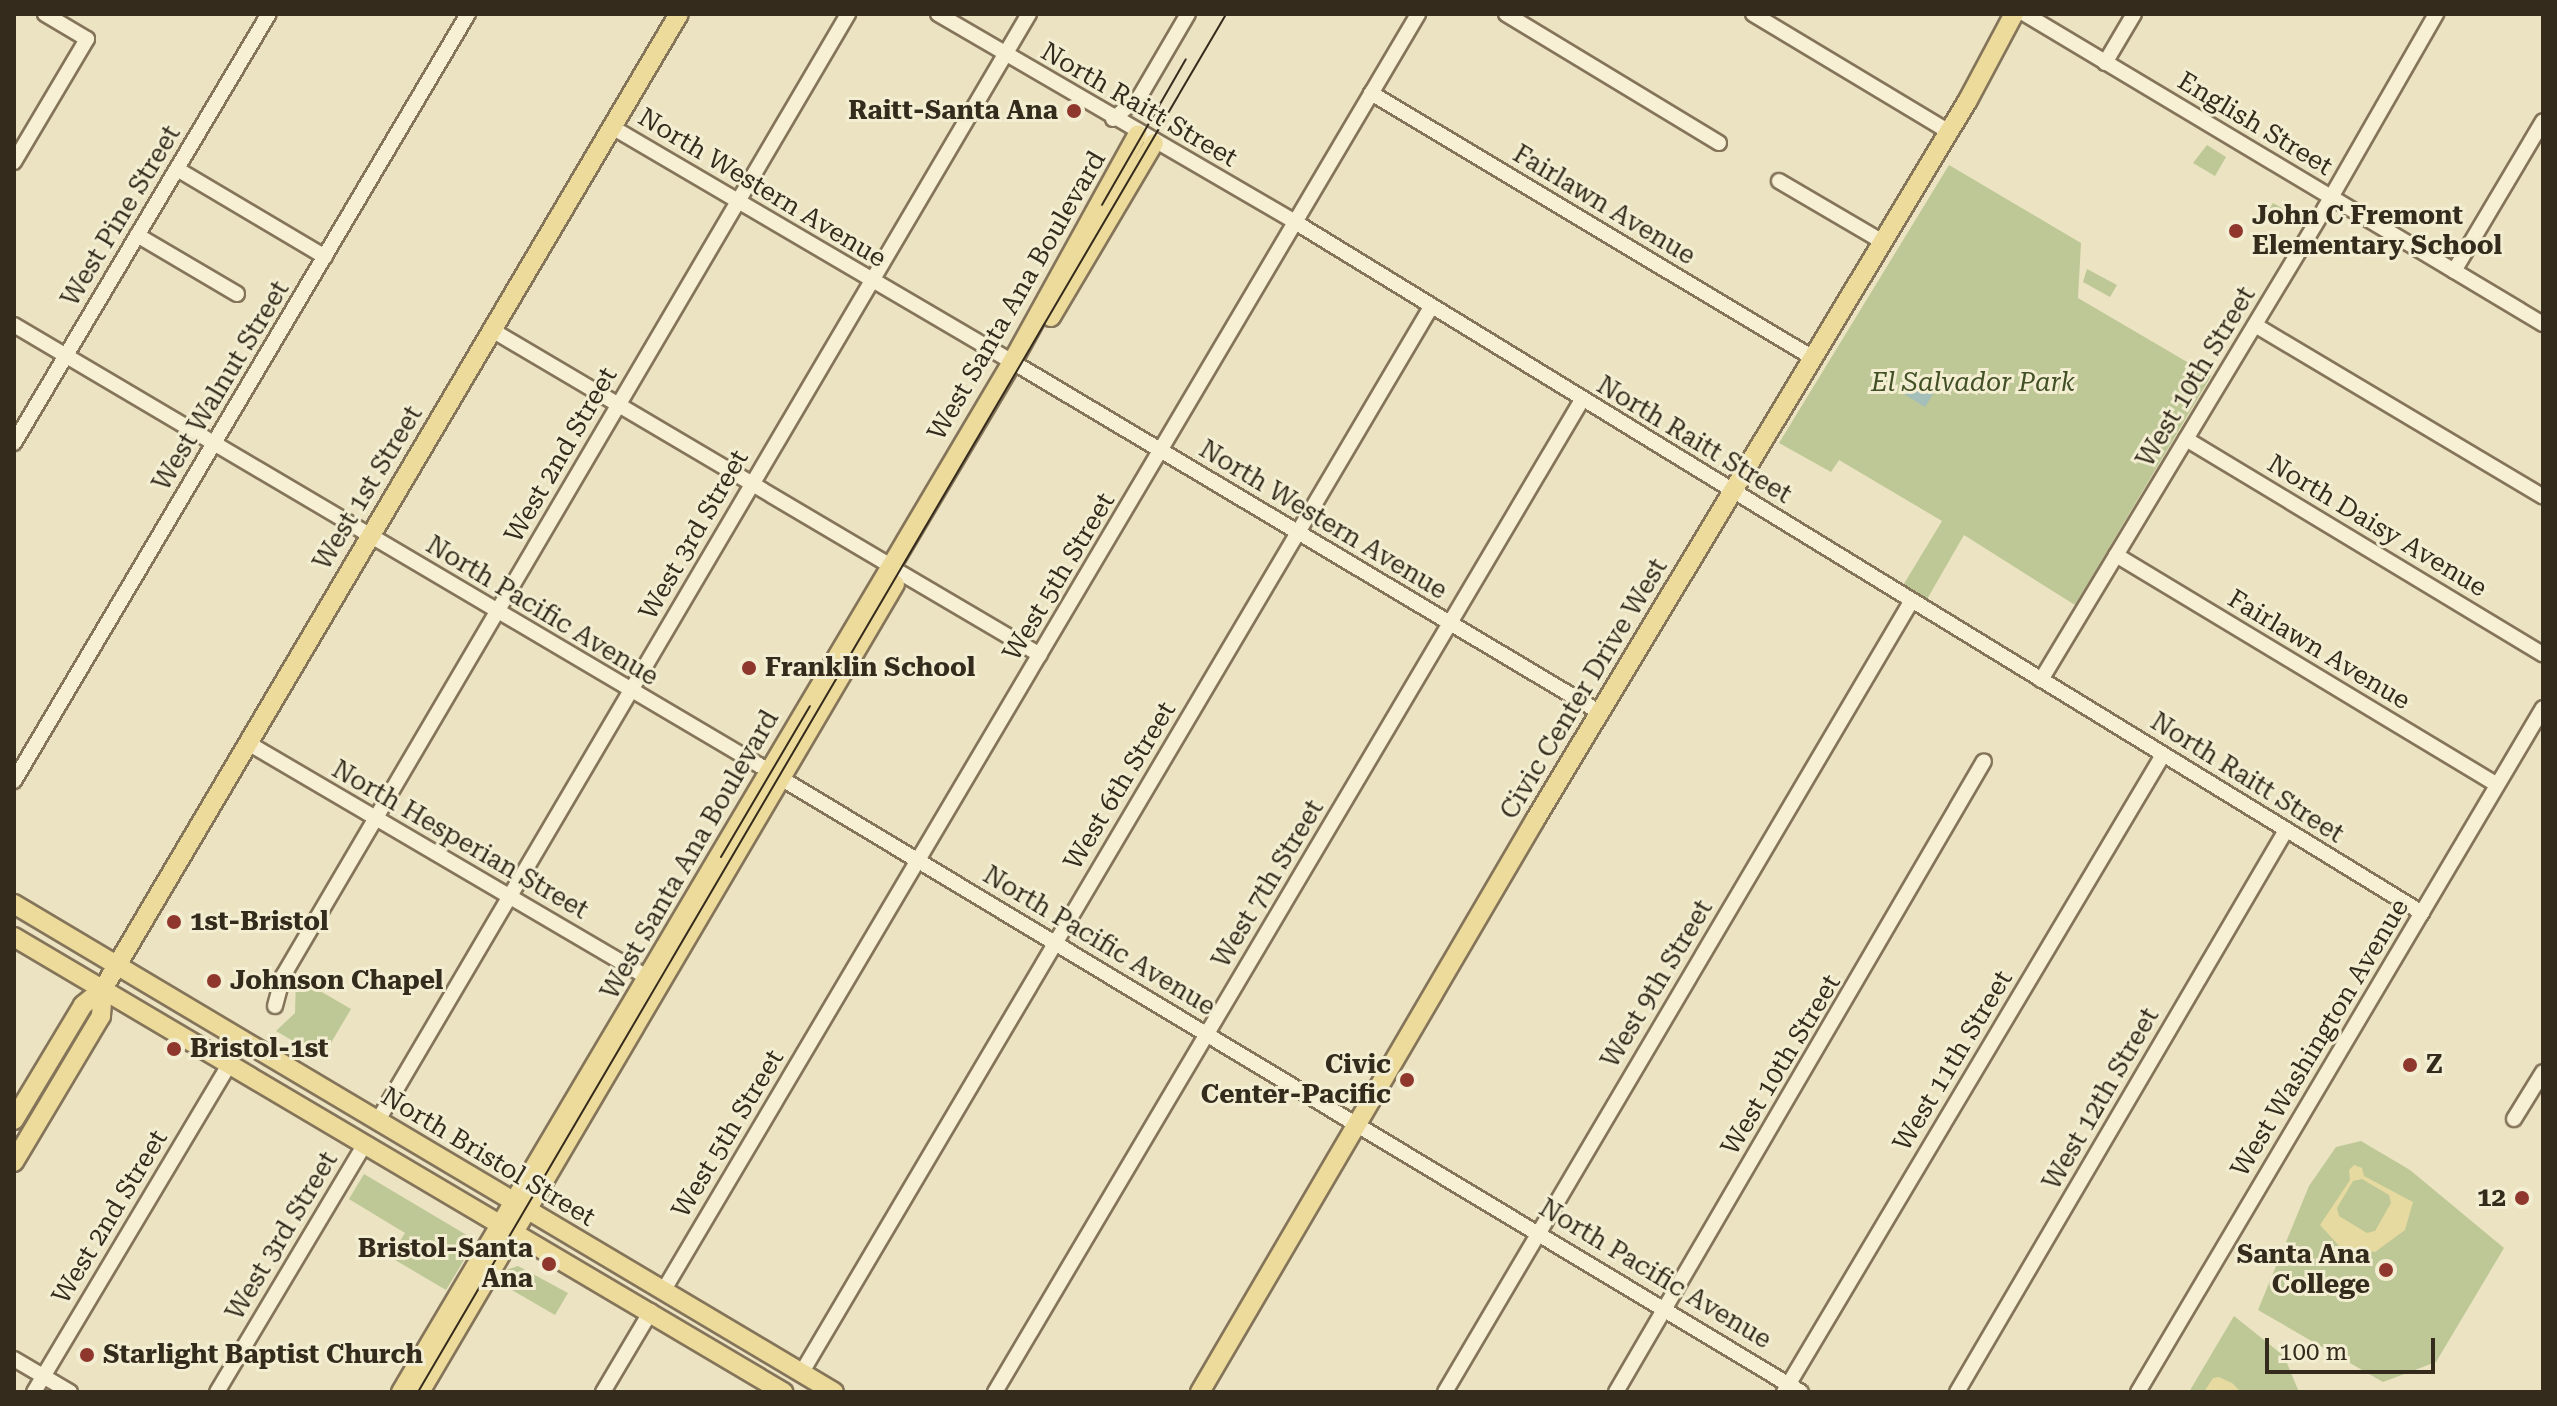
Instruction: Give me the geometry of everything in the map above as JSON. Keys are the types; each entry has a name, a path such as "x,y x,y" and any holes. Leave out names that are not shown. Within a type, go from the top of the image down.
{"main road":[{"name":"West 1st Street","path":"14,1120 83,1005 103,989 679,14"},
{"name":"Civic Center Drive West","path":"1200,1392 1733,490 1949,132 2014,14"},
{"name":"West Santa Ana Boulevard","path":"401,1392 521,1208 1146,138"},
{"name":"West Santa Ana Boulevard","path":"521,1208 648,978 776,775"},
{"name":"North Bristol Street","path":"14,904 521,1208 665,1288 834,1392"},
{"name":"North Bristol Street","path":"14,937 228,1066 651,1311 783,1392"},
{"name":"West 1st Street","path":"14,1162 101,1016 103,989"},
{"name":"West Santa Ana Boulevard","path":"420,1392 508,1229"}],"street":[{"path":"14,162 87,39 45,14"},
{"name":"West Pine Street","path":"14,443 269,14"},
{"name":"West Walnut Street","path":"14,781 468,14"},
{"name":"West 2nd Street","path":"275,1006 283,976 848,14"},
{"name":"North Raitt Street","path":"938,14 1113,119 1295,222 2422,913"},
{"name":"West 3rd Street","path":"377,1122 1029,14"},
{"path":"1113,119 1140,96 1188,14"},
{"name":"West 5th Street","path":"665,1288 1418,14"},
{"path":"1506,14 1719,143"},
{"path":"1753,14 1949,132"},
{"name":"English Street","path":"2025,14 2543,324"},
{"path":"2105,63 2134,14"},
{"name":"West 10th Street","path":"2041,680 2255,325 2436,14"},
{"name":"Fairlawn Avenue","path":"1371,93 1813,358"},
{"path":"2454,271 2543,121"},
{"name":"North Western Avenue","path":"612,127 1601,713"},
{"path":"177,169 325,257"},
{"path":"1779,181 1883,242"},
{"path":"137,235 237,294"},
{"name":"West 6th Street","path":"802,1372 1431,307"},
{"name":"North Pacific Avenue","path":"14,325 1539,1231 1791,1389"},
{"path":"2255,325 2543,497"},
{"path":"492,330 1040,655"},
{"name":"West 7th Street","path":"995,1392 1582,400"},
{"name":"North Daisy Avenue","path":"2186,439 2543,654"},
{"name":"Fairlawn Avenue","path":"2116,555 2497,785"},
{"name":"West 9th Street","path":"1445,1392 1912,600"},
{"name":"West Washington Avenue","path":"2138,1392 2543,708"},
{"name":"North Hesperian Street","path":"248,743 648,978"},
{"name":"West 11th Street","path":"1791,1389 2163,755"},
{"name":"West 10th Street","path":"1616,1392 1984,761"},
{"name":"West 12th Street","path":"1957,1392 2286,830"},
{"name":"West 2nd Street","path":"34,1392 228,1066"},
{"path":"2514,1119 2543,1072"},
{"name":"West 3rd Street","path":"217,1392 364,1145"},
{"path":"603,1392 651,1311"},
{"path":"14,1359 70,1392"}],"green space":[{"path":"2207,145 2226,157 2215,176 2193,163"},
{"name":"El Salvador Park","path":"1949,165 2081,243 2078,298 2211,376 2075,605 1964,535 1926,601 1902,587 1942,521 1839,460 1831,472 1779,443"},
{"path":"2273,203 2291,213 2285,224 2263,220"},
{"path":"2087,269 2117,285 2110,297 2083,282"},
{"path":"296,977 351,1009 322,1058 276,1031 295,1013"},
{"path":"2361,1141 2410,1170 2504,1248 2436,1362 2383,1382 2258,1310 2309,1186 2336,1147"},
{"path":"364,1174 470,1237 473,1245 446,1290 390,1257 405,1233 349,1199"},
{"path":"518,1266 568,1293 555,1315 500,1283 506,1270"},
{"path":"2234,1316 2284,1356 2299,1392 2189,1392"}],"sand":[{"path":"2354,1165 2362,1168 2364,1176 2413,1202 2405,1230 2375,1252 2341,1248 2320,1225 2350,1180 2349,1170","holes":["2362,1179 2389,1195 2391,1203 2375,1231 2367,1233 2339,1216 2337,1208 2353,1181"]},
{"path":"2219,1377 2241,1392 2204,1392 2213,1378"}],"water":[{"path":"1909,374 1935,391 1925,407 1899,391"}],"tram line":[{"path":"418,1392 1226,14"},
{"path":"1102,205 1186,59"},
{"path":"721,857 810,706"}],"place":[{"name":"Raitt-Santa Ana","path":"1074,111"},
{"name":"John C Fremont Elementary School","path":"2236,231"},
{"name":"Franklin School","path":"749,668"},
{"name":"1st-Bristol","path":"174,922"},
{"name":"Johnson Chapel","path":"214,981"},
{"name":"Bristol-1st","path":"174,1049"},
{"name":"Z","path":"2410,1065"},
{"name":"Civic Center-Pacific","path":"1407,1080"},
{"name":"12","path":"2522,1198"},
{"name":"Bristol-Santa Ana","path":"549,1264"},
{"name":"Santa Ana College","path":"2386,1270"},
{"name":"Starlight Baptist Church","path":"87,1355"}]}
